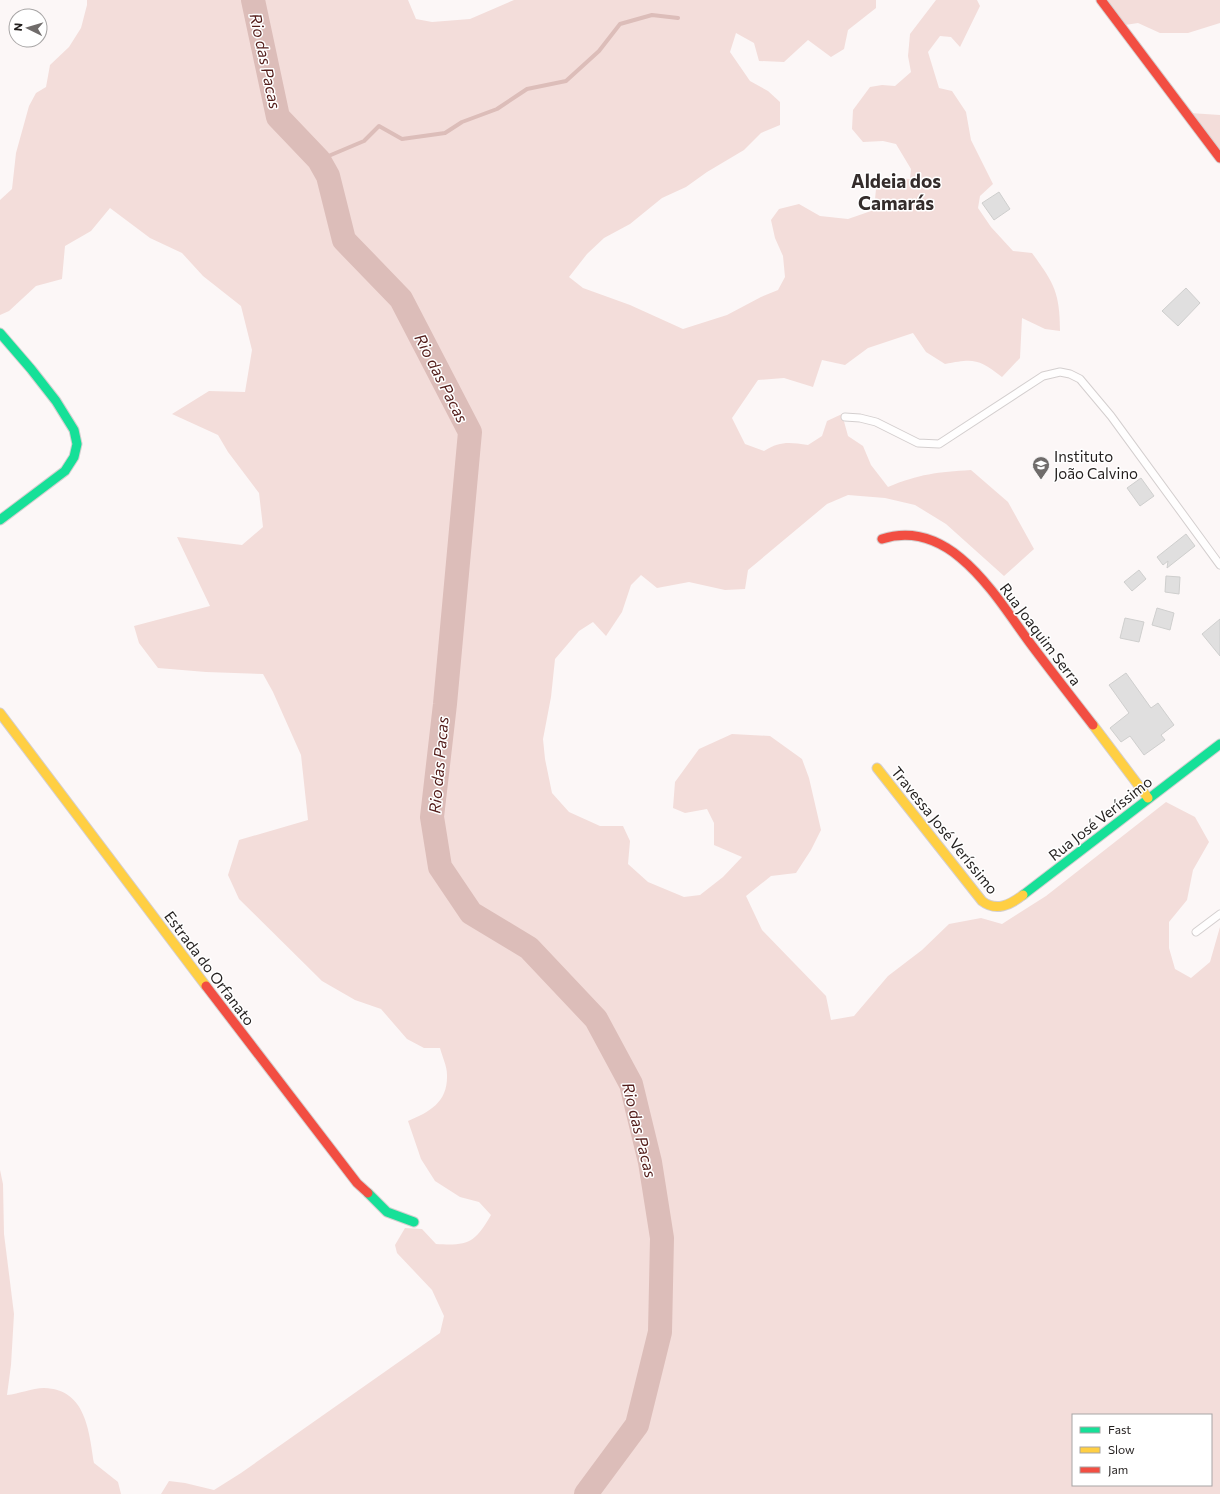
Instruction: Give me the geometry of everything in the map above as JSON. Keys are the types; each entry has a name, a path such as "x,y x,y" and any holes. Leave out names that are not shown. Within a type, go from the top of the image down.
{"street":[{"path":"1101,0 1220,158"},
{"path":"0,333 28,365 66,415 76,435 77,448 72,461 65,471 0,520"},
{"name":"Rua Joaquim Serra","path":"882,539 890,536 910,535 944,546 961,558 993,593 1148,798"},
{"name":"Estrada do Orfanato","path":"0,712 248,1042 357,1183 387,1212 414,1222"},
{"name":"Rua José Veríssimo","path":"993,908 1000,907 1018,899 1220,744"},
{"name":"Travessa José Veríssimo","path":"878,768 977,896 987,906 993,908"}],"lane":[{"path":"845,417 860,418 876,422 918,443 939,444 1043,376 1060,372 1070,374 1080,379 1111,416 1220,565"},
{"path":"1196,932 1220,914"}],"shaded area":[{"path":"87,0 408,0 416,19 432,22 470,19 514,0 876,0 876,8 848,30 844,49 831,57 808,40 784,62 759,61 754,43 736,33 730,52 750,81 768,91 780,102 780,125 761,133 744,150 707,172 686,187 662,198 630,224 604,238 587,254 569,277 583,288 630,305 683,329 727,315 778,290 785,277 783,256 775,238 771,220 779,209 799,204 820,216 848,219 874,210 876,189 892,178 910,179 911,169 896,144 883,141 863,142 852,129 853,110 870,87 882,85 895,86 911,72 908,56 910,34 936,0 977,0 980,6 960,47 951,37 940,36 928,52 939,88 952,91 966,112 971,140 993,184 980,196 978,208 991,227 1013,251 1032,253 1046,272 1057,298 1060,331 1045,329 1022,318 1020,358 1002,377 982,363 963,361 945,364 926,352 913,333 868,348 845,365 822,360 813,387 784,378 758,380 732,418 745,444 764,451 775,445 785,443 808,445 822,436 827,421 842,414 848,436 863,446 871,465 888,487 909,479 929,474 971,470 1008,502 1034,549 1004,576 946,524 915,505 885,498 848,495 827,504 748,570 745,589 725,590 689,582 657,588 641,575 631,585 622,612 606,636 593,622 579,631 555,659 551,697 543,739 545,759 552,793 569,812 600,826 623,826 630,841 628,864 648,882 684,897 700,895 723,877 742,857 714,845 714,823 707,809 685,813 673,808 675,782 699,749 732,734 770,736 802,759 809,778 821,830 811,850 796,873 771,876 746,896 762,930 826,996 831,1020 854,1016 888,976 922,950 949,924 981,918 1002,924 1046,896 1166,802 1195,817 1209,842 1193,870 1187,900 1169,922 1169,948 1175,969 1191,978 1210,962 1220,927 1220,1494 161,1494 169,1481 214,1490 241,1473 440,1333 444,1316 432,1290 397,1253 395,1245 405,1228 422,1229 436,1244 456,1244 470,1241 480,1232 491,1215 479,1202 460,1197 435,1181 421,1159 408,1121 430,1110 441,1099 447,1084 447,1072 440,1048 424,1048 407,1039 381,1009 355,1000 322,981 239,899 228,875 239,840 308,820 301,755 273,692 263,674 206,672 158,668 139,643 134,626 210,606 177,537 242,545 263,527 259,493 228,452 218,435 172,414 209,391 245,392 252,350 241,306 203,276 182,253 150,238 110,208 91,231 65,246 62,279 36,286 9,311 0,315 0,200 12,189 16,153 29,106 36,93 46,87 50,65 69,47 81,28"},
{"path":"1107,0 1220,0 1220,23 1188,33 1160,33 1138,23 1125,25"},
{"path":"1190,113 1220,115 1220,151"},
{"path":"0,1170 3,1184 4,1234 14,1314 11,1365 7,1395 44,1388 58,1390 69,1396 77,1404 83,1414 90,1438 94,1463 118,1482 121,1494 0,1494"}],"building":[{"path":"999,192 1010,209 994,220 982,203"},
{"path":"1186,288 1200,303 1178,326 1162,311"},
{"path":"1141,478 1154,496 1140,506 1127,488"},
{"path":"1186,534 1195,546 1167,568 1168,561 1163,565 1157,557"},
{"path":"1139,570 1146,579 1132,591 1124,582"},
{"path":"1166,576 1180,577 1179,594 1165,592"},
{"path":"1157,608 1174,613 1170,630 1152,625"},
{"path":"1125,618 1144,622 1139,642 1120,638"},
{"path":"1220,619 1220,656 1202,634"},
{"path":"1126,673 1151,708 1158,703 1174,725 1161,735 1165,740 1144,755 1130,736 1121,742 1110,728 1129,713 1109,685"}],"waterway":[{"name":"Rio das Pacas","path":"253,0 278,117 319,160 328,176 344,240 401,299 470,432 445,704 432,817 440,867 471,913 529,948 596,1019 631,1084 650,1162 662,1238 660,1332 637,1425 586,1494"},
{"path":"319,160 364,141 379,126 402,139 445,133 462,122 497,109 527,89 566,81 599,51 620,24 652,15 678,18"}],"traffic: fast":[{"path":"0,333 56,401 74,430 77,444 74,457 65,471 0,520"},
{"path":"1023,895 1220,744"},
{"path":"368,1193 387,1212 414,1222"}],"traffic: slow":[{"path":"0,713 206,986"},
{"path":"1093,725 1148,798"},
{"path":"877,768 982,901 998,907 1013,902 1023,895"}],"traffic: jam":[{"path":"1101,0 1220,158"},
{"path":"882,539 907,535 929,540 950,550 969,566 1002,604 1093,725"},
{"path":"206,986 357,1183 368,1193"}],"place":[{"name":"Instituto João Calvino","path":"1041,480"}],"district":[{"name":"Aldeia dos Camarás","path":"896,191"}]}
